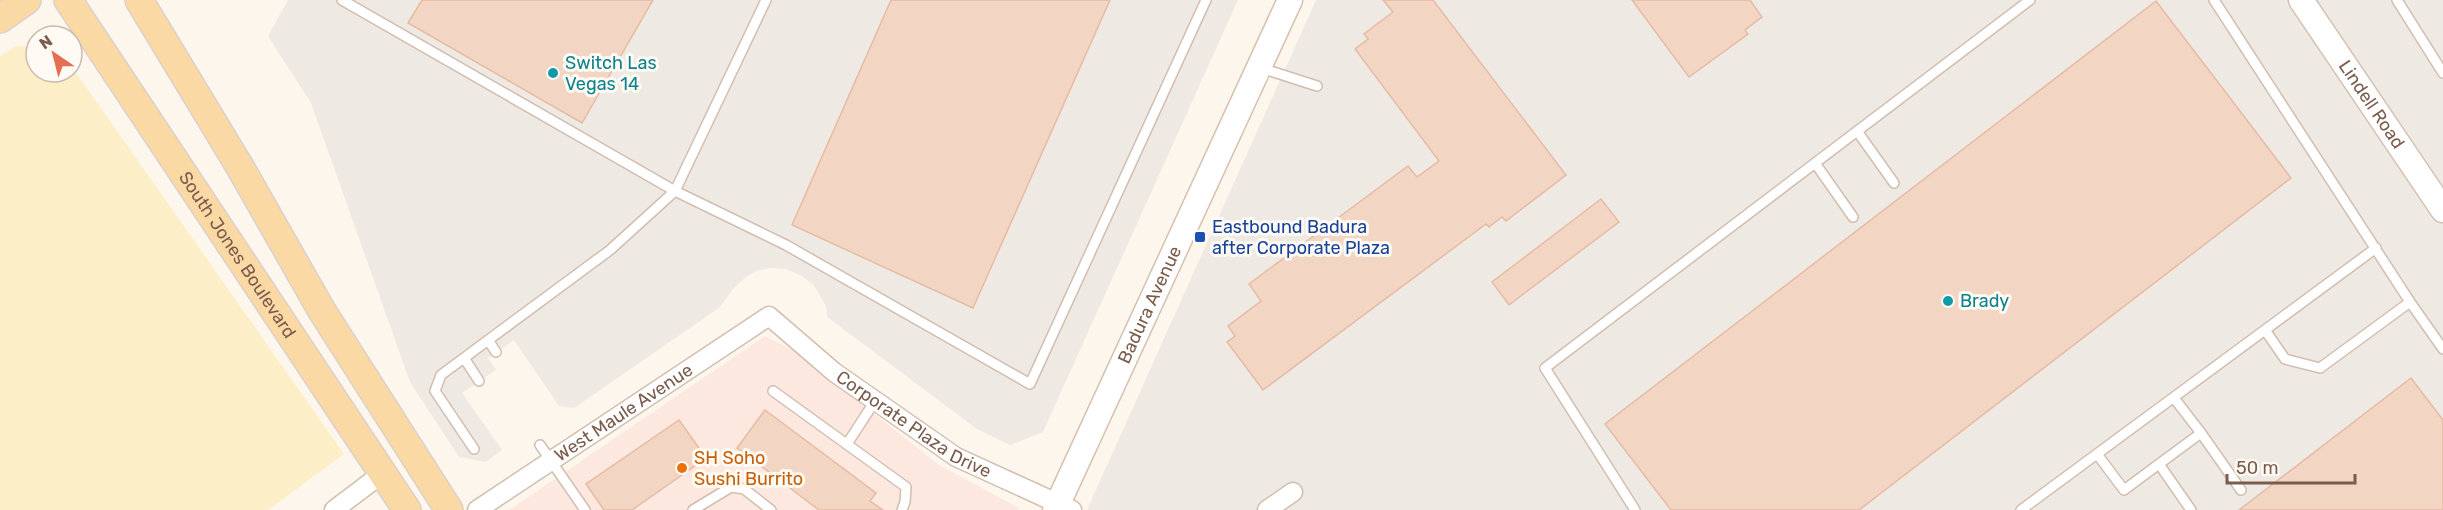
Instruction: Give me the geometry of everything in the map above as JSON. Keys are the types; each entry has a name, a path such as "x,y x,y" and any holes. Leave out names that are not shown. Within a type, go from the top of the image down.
{"main road":[{"path":"0,19 27,0"},
{"name":"South Jones Boulevard","path":"68,0 407,510"},
{"path":"139,0 240,167 322,311 449,510"},
{"path":"160,0 170,25 169,51"},
{"name":"Badura Avenue","path":"1062,508 1290,0"},
{"name":"Lindell Road","path":"2301,0 2443,210"}],"street":[{"name":"Corporate Plaza Drive","path":"769,316 834,372 956,457 1062,508"},
{"name":"West Maule Avenue","path":"477,510 769,316"},
{"path":"334,510 383,473"},
{"path":"1267,510 1293,492"}],"lane":[{"path":"342,0 675,191 786,245 1030,384 1206,0"},
{"path":"474,449 435,391 441,375 610,250 675,191 766,0"},
{"path":"1635,510 1545,368 2030,0"},
{"path":"2214,0 2410,302 2443,349"},
{"path":"2397,0 2443,73"},
{"path":"1259,67 1317,86"},
{"path":"1857,131 1894,183"},
{"path":"1815,163 1853,217"},
{"path":"2021,510 2376,248"},
{"path":"2265,330 2285,359 2320,368 2410,302"},
{"path":"488,340 496,352"},
{"path":"464,358 479,381"},
{"path":"773,390 906,487 902,510"},
{"path":"2174,398 2241,490"},
{"path":"847,444 875,401"},
{"path":"2097,454 2124,490 2201,433"},
{"path":"540,445 585,510"},
{"path":"2159,464 2191,510"},
{"path":"697,509 731,487 744,489 771,510"}],"shaded area":[{"path":"288,0 1238,0 1043,432 1010,445 977,429 827,317 826,306 813,284 786,269 770,268 756,271 746,277 734,288 719,308 574,408 559,406 514,340 488,358 496,370 462,393 502,450 486,462 459,457 410,382 311,103 268,36"},
{"path":"1316,0 2443,0 2443,510 1087,510"},
{"path":"765,336 795,351 939,465 1019,508 1017,510 509,510"}],"sand":[{"path":"16,46 24,46 24,84 84,84 344,454 268,510 0,510 0,56"}],"building":[{"name":"Switch Las Vegas 14","path":"422,0 653,0 582,123 408,23"},
{"path":"891,0 1110,0 973,308 792,225"},
{"path":"1383,0 1433,0 1566,175 1506,221 1502,217 1489,227 1486,224 1263,390 1227,342 1235,336 1228,326 1261,301 1249,284 1408,166 1417,177 1439,161 1355,49 1368,39 1364,34 1393,12"},
{"path":"1632,0 1750,0 1762,17 1745,30 1748,34 1689,77"},
{"name":"Brady","path":"2156,1 2291,178 1859,510 1671,510 1605,424"},
{"path":"1601,199 1619,222 1509,305 1492,282"},
{"path":"2411,378 2443,420 2443,510 2239,510"},
{"path":"765,410 876,493 870,501 883,510 819,510 737,448"},
{"path":"679,420 706,458 632,510 604,510 586,484"}],"place":[{"name":"Switch Las Vegas 14","path":"553,73"},
{"name":"Eastbound Badura after Corporate Plaza","path":"1200,237"},
{"name":"Brady","path":"1948,301"},
{"name":"SH Soho Sushi Burrito","path":"682,468"}]}
